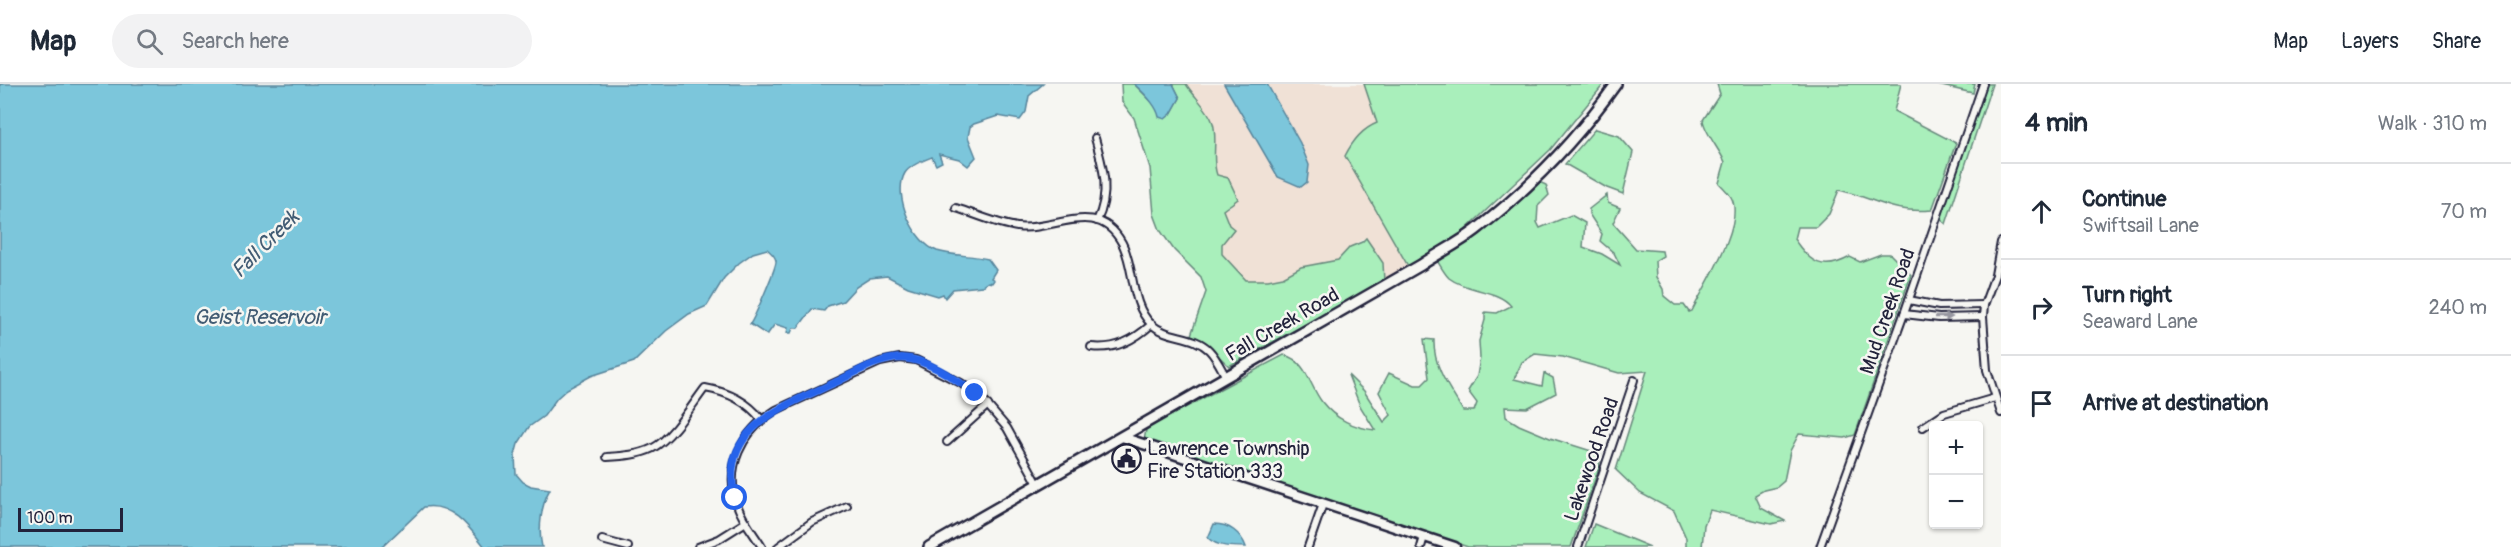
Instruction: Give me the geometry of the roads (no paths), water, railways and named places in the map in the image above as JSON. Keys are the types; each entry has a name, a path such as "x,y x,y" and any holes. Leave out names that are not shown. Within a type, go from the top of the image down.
{"main road":[{"name":"Fall Creek Road","path":"929,547 1421,265 1474,232 1551,162 1589,120 1616,84"}],"street":[{"name":"Mud Creek Road","path":"1820,547 1905,314 1983,84"},
{"path":"1095,138 1106,186 1103,206 1097,221"},
{"path":"956,208 1016,227 1032,228 1075,218 1097,221 1109,228 1122,243 1139,303 1152,324 1163,332 1203,345 1212,354 1226,377"},
{"path":"2001,242 1995,275 1983,311 1987,346 1986,364 2001,413"},
{"path":"1909,300 1983,311"},
{"path":"1905,314 1939,318 1983,311"},
{"path":"1091,346 1120,345 1132,340 1152,324"},
{"path":"762,547 746,522 734,492 734,466 742,442 761,419 776,410 874,364 900,358 916,360 973,391 1007,428 1038,484"},
{"name":"Lakewood Road","path":"1578,547 1634,380"},
{"path":"607,457 632,455 655,447 675,427 705,388 718,390 739,399 761,419"},
{"path":"1923,427 1944,413 1995,398"},
{"path":"947,442 988,405"},
{"path":"1122,437 1455,547"},
{"path":"1308,547 1323,504"},
{"path":"778,547 812,522 848,506"},
{"path":"698,547 719,539 746,522"},
{"path":"1421,547 1424,537"},
{"path":"602,540 628,547"}],"water":[{"name":"Geist Reservoir","path":"0,84 1043,84 1029,96 1026,112 1020,120 998,116 970,127 968,137 976,157 968,166 959,159 939,154 942,162 936,165 932,157 917,163 907,170 902,182 903,205 920,239 937,251 988,259 996,270 991,278 994,280 992,283 953,289 945,298 943,294 938,296 908,287 887,276 870,278 856,287 843,301 828,306 824,311 812,309 798,328 793,328 791,333 787,333 788,328 775,324 767,335 750,324 776,261 767,249 753,253 724,278 707,306 689,314 666,331 634,362 591,376 567,389 544,416 529,427 518,444 515,455 516,474 523,482 531,486 550,489 541,517 542,547 485,547 473,532 451,512 443,508 424,507 382,547 0,547"},
{"path":"1134,84 1173,84 1180,98 1171,114 1165,119 1159,117 1153,104"},
{"path":"1224,84 1267,84 1300,143 1309,165 1307,182 1301,187 1278,177"},
{"path":"1214,524 1234,530 1246,547 1225,546 1212,541 1208,538"}],"place":[{"name":"Lawrence Township Fire Station 333","path":"1126,459"}],"water label":[{"name":"Fall Creek","path":"265,244"}]}
